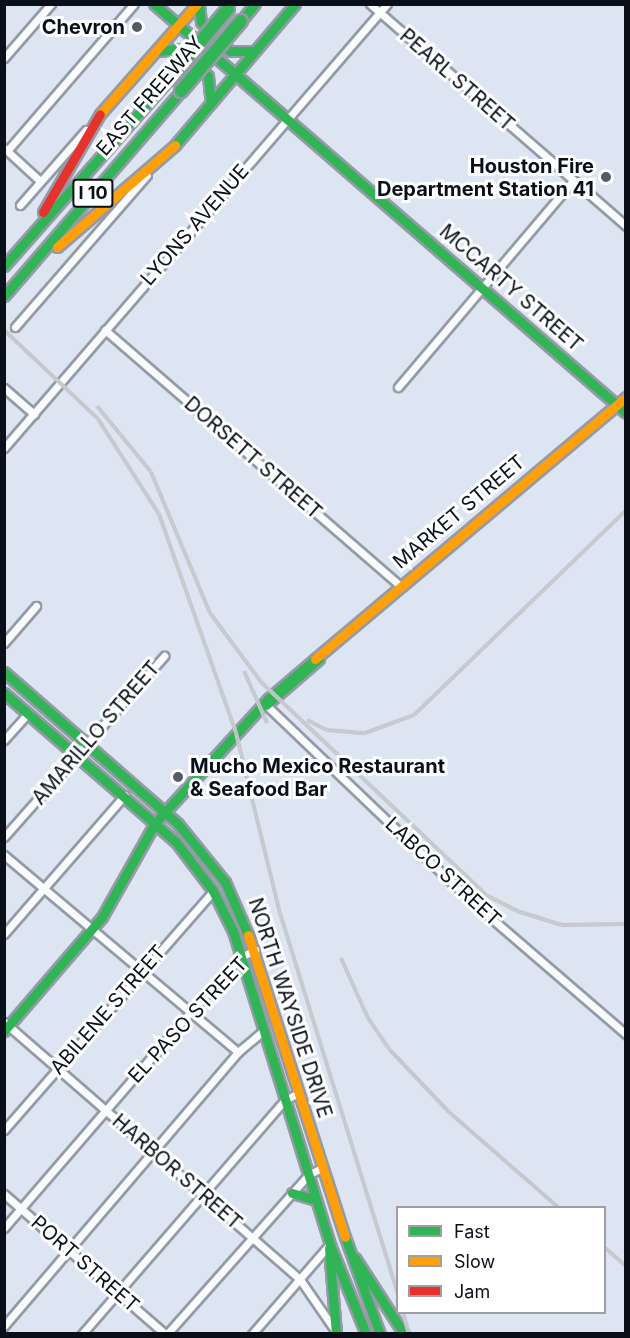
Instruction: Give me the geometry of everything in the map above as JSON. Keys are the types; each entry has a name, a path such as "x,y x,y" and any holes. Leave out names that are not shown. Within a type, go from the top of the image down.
{"main road":[{"name":"MCCARTY STREET","path":"154,4 481,287 622,405"},
{"path":"5,266 59,188 100,114 198,4"},
{"path":"198,4 201,22 230,51 246,55 259,48"},
{"name":"EAST FREEWAY","path":"4,296 255,4"},
{"path":"4,296 84,220 175,145 295,4"},
{"name":"EAST FREEWAY","path":"5,266 231,7"},
{"path":"153,55 165,47 177,49 208,76 211,103"},
{"name":"MARKET STREET","path":"6,1026 92,929 155,823 266,705 401,586 622,405"},
{"name":"NORTH WAYSIDE DRIVE","path":"4,672 165,811 225,882 255,950 322,1168 380,1334"},
{"name":"NORTH WAYSIDE DRIVE","path":"4,693 78,754 155,823 213,891 241,957 330,1245 366,1334"},
{"path":"292,1192 307,1193 317,1201"},
{"path":"330,1245 336,1333"},
{"path":"348,1247 404,1334"}],"street":[{"path":"4,58 51,4"},
{"path":"40,181 6,150 134,4"},
{"name":"PEARL STREET","path":"370,4 626,226"},
{"name":"LYONS AVENUE","path":"4,448 387,4"},
{"path":"20,204 100,114"},
{"path":"15,327 175,145"},
{"path":"398,387 573,181"},
{"name":"DORSETT STREET","path":"105,330 401,586"},
{"path":"4,388 34,414"},
{"path":"4,643 36,606"},
{"name":"AMARILLO STREET","path":"4,837 164,656"},
{"name":"LABCO STREET","path":"266,705 470,900 626,1034"},
{"path":"4,740 28,713"},
{"path":"4,934 125,795"},
{"path":"4,855 238,1052"},
{"name":"ABILENE STREET","path":"4,1130 213,891"},
{"name":"EL PASO STREET","path":"4,1228 191,1011 241,957 255,950"},
{"name":"HARBOR STREET","path":"6,1026 58,1068 299,1278 320,1301 336,1333"},
{"path":"4,1326 155,1152 238,1052 263,1031"},
{"path":"82,1334 285,1100 299,1093"},
{"path":"166,1334 292,1192 308,1175 322,1168"},
{"name":"PORT STREET","path":"4,1194 166,1334"},
{"path":"252,1334 330,1245"}],"railway":[{"path":"4,330 98,419 159,514 236,733 280,913 396,1289"},
{"path":"97,406 151,472 210,613 261,682 486,895 517,911 562,925 626,924"},
{"path":"307,720 327,730 365,733 414,715 626,510"},
{"path":"244,671 267,723"},
{"path":"341,958 368,1018 389,1049 449,1112 557,1206"},
{"path":"606,1249 626,1266"},
{"path":"404,1314 409,1334"}],"traffic: fast":[{"path":"154,4 235,74"},
{"path":"199,4 201,22 230,51 254,51"},
{"path":"241,21 255,4"},
{"path":"175,145 295,4"},
{"path":"168,80 228,9"},
{"path":"181,91 241,21"},
{"path":"158,51 177,49 208,76 211,103"},
{"path":"235,74 626,413"},
{"path":"4,266 168,80"},
{"path":"4,296 181,91"},
{"path":"4,1031 102,917 155,823 268,699 315,659"},
{"path":"266,705 319,659"},
{"path":"4,672 178,824 225,882 248,935"},
{"path":"4,693 176,842 213,891 233,931 330,1245 366,1334"},
{"path":"292,1193 316,1200"},
{"path":"345,1237 380,1334"},
{"path":"329,1248 336,1333"},
{"path":"355,1258 404,1334"}],"traffic: slow":[{"path":"100,114 197,4"},
{"path":"57,247 175,145"},
{"path":"315,659 626,397"},
{"path":"248,935 345,1237"}],"traffic: jam":[{"path":"43,212 100,114"}],"place":[{"name":"Chevron","path":"137,27"},
{"name":"Houston Fire Department Station 41","path":"606,177"},
{"name":"Mucho Mexico Restaurant & Seafood Bar","path":"178,777"}]}
